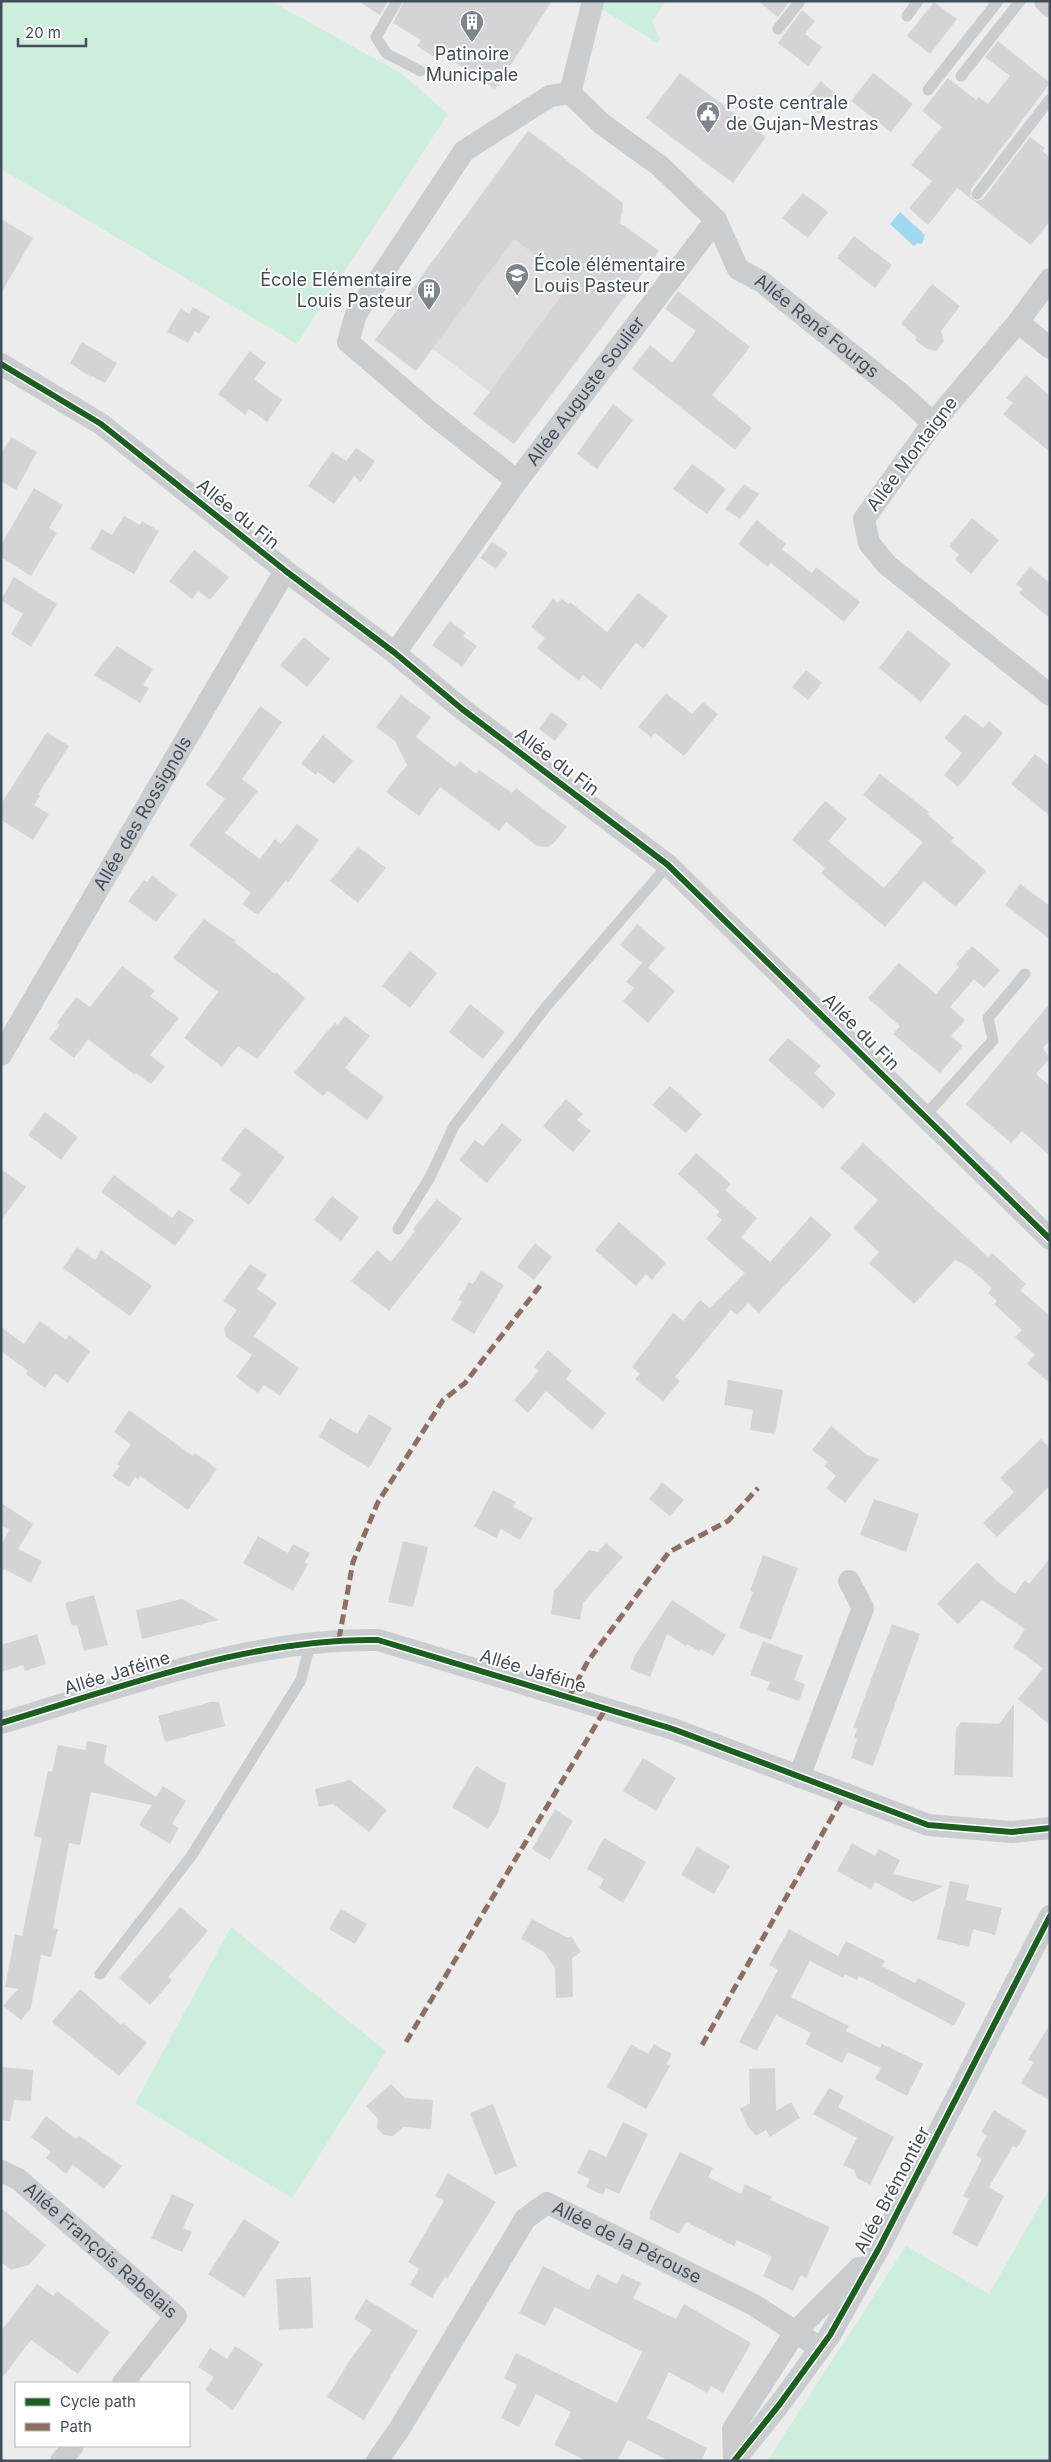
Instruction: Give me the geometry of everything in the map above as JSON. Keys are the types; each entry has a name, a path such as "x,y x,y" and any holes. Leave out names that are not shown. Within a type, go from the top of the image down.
{"street":[{"path":"570,92 592,1"},
{"path":"570,92 602,124 660,166 716,220"},
{"path":"518,481 431,413 348,342 356,314 464,151 550,96 570,92"},
{"name":"Allée René Fourgs","path":"716,220 738,268 762,282 901,394 933,423"},
{"name":"Allée Auguste Soulier","path":"394,653 518,481 716,220"},
{"name":"Allée Montaigne","path":"1050,279 1018,322 933,423 864,519 869,544 887,565 1050,695"},
{"path":"1018,322 1050,348"},
{"name":"Allée du Fin","path":"1,364 102,424 287,572 394,653 462,709 668,865 1050,1239"},
{"name":"Allée des Rossignols","path":"1,1055 279,581 287,572"},
{"path":"799,1777 863,1608 849,1581"},
{"name":"Allée Jaféine","path":"1,1723 224,1657 339,1639 386,1642 673,1729 928,1825 1012,1832 1050,1828"},
{"name":"Allée Brémontier","path":"734,2461 779,2405 820,2348 879,2248 1050,1916"},
{"name":"Allée François Rabelais","path":"1,2171 18,2180 176,2316 123,2382"},
{"name":"Allée de la Pérouse","path":"377,2461 400,2428 526,2219 547,2203 754,2304 820,2348"},
{"name":"Allée Brémontier","path":"734,2461 734,2429 796,2331 879,2248"},
{"path":"61,2461 72,2447"}],"lane":[{"path":"397,1 376,37 386,53 420,72"},
{"path":"778,29 800,1"},
{"path":"907,16 918,1"},
{"path":"928,90 998,1"},
{"path":"961,76 1020,1"},
{"path":"977,194 1050,99"},
{"path":"398,1229 430,1176 454,1126 545,1008 668,865"},
{"path":"926,1116 993,1040 988,1018 1026,974"},
{"path":"100,1974 192,1855 301,1680 310,1644"}],"shaded area":[{"name":"École élémentaire Louis Pasteur","path":"528,131 564,157 539,189 572,166 577,168 623,203 623,212 604,238 610,243 624,225 659,251 514,444 473,414 490,392 433,349 416,371 375,340"}],"green space":[{"path":"1,1 271,1 401,73 448,114 297,344 1,169"},
{"path":"602,1 666,1 652,21 660,39 657,42 652,40 600,8"},
{"path":"231,1927 386,2051 292,2198 135,2103"},
{"path":"1050,2187 1050,2458 1046,2461 767,2461 906,2246 989,2294"}],"water":[{"path":"900,212 925,235 922,244 917,243 914,246 890,224"}],"building":[{"path":"358,1 388,1 380,15"},
{"name":"Patinoire Municipale","path":"404,1 552,1 495,89 438,51 434,57 417,46 421,40 393,23"},
{"path":"758,1 790,1 778,17"},
{"path":"934,2 957,19 930,54 907,36"},
{"path":"802,10 815,21 805,34 822,47 808,66 778,43"},
{"path":"998,41 1050,83 971,189 970,196 976,201 983,199 1030,137 1045,148 1042,151 1050,157 1050,221 1031,245 957,188 928,225 909,208 932,181 911,165 942,127 922,111 948,78 976,100 979,97 988,104 1010,76 985,57"},
{"path":"680,73 766,137 733,183 646,118"},
{"path":"873,73 913,104 891,132 851,101"},
{"path":"821,81 835,94 819,114 804,101"},
{"name":"École élémentaire Louis Pasteur","path":"528,131 623,203 620,223 659,251 514,444 473,414 572,282 514,239 416,371 375,340"},
{"path":"803,193 828,212 808,238 782,218"},
{"path":"1,219 33,238 1,293"},
{"path":"854,236 892,265 875,288 837,258"},
{"path":"932,284 960,306 941,331 944,341 936,351 927,349 915,340 917,337 901,324"},
{"path":"678,291 750,347 712,395 752,428 735,450 632,369 650,345 672,363 696,331 665,309"},
{"path":"193,307 210,317 199,334 195,331 188,343 167,332 181,308 189,314"},
{"path":"82,342 117,363 105,383 91,377 70,363"},
{"path":"250,351 266,363 254,379 282,400 267,422 249,409 245,415 218,394"},
{"path":"1026,375 1050,396 1050,452 1003,414 1013,403 1006,398"},
{"path":"613,404 633,420 597,469 577,454"},
{"path":"11,437 37,452 16,490 1,481 1,454"},
{"path":"356,448 375,461 361,482 354,476 334,504 308,486 332,452 346,461"},
{"path":"692,464 726,489 707,514 673,489"},
{"path":"744,484 759,494 740,519 725,509"},
{"path":"34,488 63,505 49,528 57,533 31,576 1,557 1,545"},
{"path":"124,516 140,525 142,521 159,531 134,574 90,549 102,529 112,535"},
{"path":"972,518 999,540 971,574 955,560 959,555 949,546"},
{"path":"757,520 786,544 782,549 812,573 816,567 860,602 844,622 771,563 768,567 738,544"},
{"path":"492,542 508,553 496,569 480,558"},
{"path":"194,550 229,577 210,600 198,591 192,599 169,581"},
{"path":"1030,567 1050,583 1050,618 1019,593 1023,589 1016,584"},
{"path":"14,577 57,604 31,647 11,634 23,614 1,600"},
{"path":"638,593 668,616 643,649 636,642 601,689 583,675 579,681 537,648 545,638 531,627 553,599 558,603 562,599 568,604 570,602 607,632"},
{"path":"450,621 466,633 463,636 477,646 462,667 432,645"},
{"path":"908,630 951,664 921,702 879,668"},
{"path":"304,637 330,659 307,687 280,665"},
{"path":"117,646 153,669 143,685 149,688 140,703 94,675"},
{"path":"806,670 822,683 808,700 792,687"},
{"path":"666,693 692,714 703,702 718,714 684,756 655,733 651,737 638,727"},
{"path":"401,695 431,717 416,737 455,767 460,761 476,774 479,770 512,793 516,788 567,827 553,844 547,847 537,846 506,822 499,831 440,787 419,816 386,792 407,765 395,741 376,727"},
{"path":"260,706 282,722 242,779 258,791 225,833 260,859 275,839 281,844 297,824 319,840 288,883 286,880 258,915 242,904 251,893 189,845 225,799 206,785"},
{"path":"551,712 568,724 555,741 539,729"},
{"path":"965,714 983,728 989,721 1003,733 958,787 944,775 962,753 944,738"},
{"path":"47,732 69,746 38,794 40,796 34,805 49,814 33,840 1,820 1,804"},
{"path":"323,735 353,761 334,784 318,772 316,775 301,764"},
{"path":"1035,754 1050,766 1050,816 1011,784"},
{"path":"880,774 929,812 927,814 954,838 951,841 986,871 956,907 924,881 885,927 821,873 825,868 792,840 825,801 847,819 828,841 884,888 923,842 863,795"},
{"path":"358,847 386,868 358,903 330,881"},
{"path":"152,875 177,895 156,922 128,901 144,880 147,882"},
{"path":"1020,884 1050,906 1050,939 1005,905"},
{"path":"204,919 236,941 234,942 275,974 276,972 305,998 257,1059 238,1046 222,1067 184,1038 218,992 173,958"},
{"path":"637,924 665,948 648,968 675,991 648,1023 623,1001 634,988 626,982 642,963 620,945"},
{"path":"972,946 1000,970 984,988 974,979 950,1007 965,1020 951,1036 963,1046 940,1073 893,1034 900,1026 868,998 899,963 936,994 959,967 956,964"},
{"path":"410,951 437,973 410,1008 382,986"},
{"path":"122,966 155,991 150,996 179,1018 150,1055 165,1067 151,1084 136,1073 135,1075 88,1039 74,1058 49,1039 60,1025 57,1023 76,997 90,1007"},
{"path":"1050,1003 1050,1040 1043,1048 1050,1058 1036,1074 1050,1086 1050,1156 1022,1131 1011,1143 966,1104"},
{"path":"470,1004 505,1032 483,1059 449,1032"},
{"path":"345,1016 370,1036 345,1068 384,1097 367,1120 328,1091 323,1096 294,1073 325,1034 335,1023 338,1025"},
{"path":"788,1038 821,1066 814,1073 836,1094 823,1109 768,1060"},
{"path":"670,1086 702,1114 686,1133 652,1105"},
{"path":"566,1099 583,1114 577,1120 591,1131 573,1152 543,1126"},
{"path":"45,1112 78,1137 61,1160 28,1135"},
{"path":"502,1123 522,1140 487,1183 459,1160 475,1140 483,1146"},
{"path":"245,1127 285,1157 249,1205 229,1190 241,1174 221,1159"},
{"path":"863,1143 988,1257 992,1253 1026,1284 1020,1290 1050,1316 1050,1383 1027,1364 1035,1355 1015,1337 1022,1330 994,1304 997,1301 988,1293 992,1288 970,1268 955,1260 914,1304 869,1263 879,1252 853,1228 878,1200 840,1168"},
{"path":"696,1153 731,1184 725,1190 757,1218 741,1237 770,1262 811,1216 832,1235 759,1313 748,1303 737,1315 731,1310 675,1377 680,1381 663,1401 635,1379 640,1374 632,1367 673,1313 683,1321 700,1300 710,1308 745,1273 706,1239 722,1220 716,1215 720,1212 678,1174"},
{"path":"1,1169 26,1187 1,1220"},
{"path":"114,1175 172,1218 179,1210 194,1220 175,1246 101,1192"},
{"path":"332,1196 359,1217 341,1241 314,1220"},
{"path":"437,1199 462,1219 389,1311 351,1281 377,1250 391,1262 415,1231 413,1229"},
{"path":"619,1222 666,1263 652,1280 646,1274 636,1286 595,1250"},
{"path":"535,1243 552,1257 534,1280 517,1267"},
{"path":"77,1247 95,1260 101,1250 152,1286 130,1316 63,1268"},
{"path":"250,1264 267,1275 257,1289 277,1303 254,1336 299,1368 280,1396 264,1385 258,1393 236,1377 252,1355 226,1337 224,1328 237,1310 223,1301"},
{"path":"481,1271 504,1285 474,1334 451,1320 462,1302 458,1300 469,1282 473,1284"},
{"path":"40,1321 66,1340 69,1335 90,1351 68,1383 55,1374 45,1388 26,1374 28,1371 1,1351 1,1327 24,1344"},
{"path":"548,1350 572,1371 566,1379 606,1413 592,1430 546,1391 528,1413 514,1400 539,1371 534,1367"},
{"path":"728,1380 783,1390 775,1434 750,1430 753,1410 724,1405"},
{"path":"129,1410 193,1456 195,1453 217,1469 188,1510 140,1476 138,1479 135,1477 129,1487 112,1476 120,1466 117,1464 131,1444 114,1432"},
{"path":"369,1414 392,1428 369,1468 319,1437 330,1418 357,1434"},
{"path":"831,1426 867,1455 879,1459 845,1503 826,1488 836,1476 824,1466 828,1462 812,1450"},
{"path":"1041,1439 1050,1448 1050,1486 997,1537 983,1523 1014,1492 1000,1478"},
{"path":"662,1482 684,1500 670,1516 649,1499"},
{"path":"493,1490 516,1502 513,1507 533,1518 520,1540 501,1529 496,1538 474,1526"},
{"path":"874,1499 919,1514 906,1552 860,1535"},
{"path":"1,1503 33,1524 18,1549 42,1561 31,1583 4,1569 1,1574 1,1541 3,1542 9,1530 1,1525"},
{"path":"258,1536 288,1553 293,1544 310,1553 305,1562 308,1564 293,1591 243,1563"},
{"path":"403,1541 428,1547 413,1607 388,1602"},
{"path":"606,1543 623,1557 583,1603 580,1620 551,1614 554,1591 589,1550 598,1552"},
{"path":"763,1555 798,1568 771,1640 739,1628 753,1592 750,1591"},
{"path":"1050,1558 1050,1725 1018,1699 1043,1668 1013,1647 1025,1629 982,1600 958,1624 937,1604 977,1562 997,1581 1015,1594 1025,1580 1029,1584"},
{"path":"94,1595 108,1645 84,1651 77,1625 72,1626 65,1603"},
{"path":"182,1599 219,1620 142,1639 136,1610"},
{"path":"672,1600 726,1635 713,1656 701,1649 699,1651 687,1644 686,1646 667,1634 650,1677 630,1669 635,1655"},
{"path":"892,1624 920,1634 873,1766 851,1758 857,1739 854,1738 857,1729 853,1728"},
{"path":"37,1634 46,1664 25,1671 23,1665 1,1672 1,1645"},
{"path":"763,1641 803,1656 794,1680 805,1684 799,1701 767,1690 770,1682 750,1675"},
{"path":"211,1702 219,1702 225,1726 165,1742 158,1716"},
{"path":"1014,1704 1013,1777 954,1775 956,1729 961,1722 999,1724"},
{"path":"87,1741 107,1745 104,1763 156,1797 163,1786 186,1801 172,1824 179,1828 170,1844 139,1825 152,1805 91,1792 80,1845 69,1843 53,1928 58,1929 51,1957 41,1955 31,2008 21,2020 3,2006 18,1989 5,1987 15,1934 22,1936 42,1838 34,1836 48,1771 52,1772 58,1745 85,1750"},
{"path":"643,1758 676,1778 656,1811 623,1791"},
{"path":"476,1766 506,1784 498,1813 488,1829 452,1807"},
{"path":"350,1780 387,1810 369,1832 333,1804 319,1807 315,1789"},
{"path":"555,1809 573,1821 550,1860 532,1849"},
{"path":"604,1838 646,1862 623,1903 599,1888 604,1879 587,1869"},
{"path":"852,1843 875,1856 879,1849 900,1860 893,1874 943,1886 913,1902 875,1882 871,1889 837,1871"},
{"path":"697,1847 730,1866 714,1894 681,1875"},
{"path":"950,1881 969,1885 966,1900 1002,1908 995,1935 973,1929 969,1947 937,1939"},
{"path":"180,1907 208,1931 168,1977 172,1980 150,2005 119,1978"},
{"path":"341,1909 367,1924 355,1944 329,1929"},
{"path":"532,1919 568,1938 571,1936 581,1952 572,1958 573,1997 556,1998 555,1968 544,1952 521,1939"},
{"path":"789,1929 838,1956 846,1941 885,1961 882,1966 915,1983 918,1978 966,2003 954,2026 859,1976 857,1980 845,1974 843,1978 810,1961 791,1997 849,2026 846,2031 880,2048 882,2044 923,2064 907,2096 875,2079 881,2068 848,2052 842,2063 805,2044 811,2033 776,2015 757,2051 739,2042 778,1970 769,1965"},
{"path":"80,1989 121,2025 123,2023 147,2043 119,2076 52,2022"},
{"path":"1050,2024 1050,2101 1021,2083 1034,2062 1028,2060"},
{"path":"631,2044 648,2054 654,2044 672,2054 666,2064 670,2066 646,2109 607,2087"},
{"path":"1,2067 33,2070 31,2101 14,2100 10,2121 1,2120"},
{"path":"775,2068 776,2111 791,2102 800,2118 770,2137 766,2130 756,2136 748,2127 740,2109 750,2103 749,2069"},
{"path":"391,2084 405,2098 433,2100 431,2129 403,2127 393,2136 384,2135 377,2128 378,2119 366,2106"},
{"path":"829,2088 844,2096 838,2107 894,2137 870,2185 857,2178 854,2170 843,2165 857,2138 813,2114"},
{"path":"493,2104 517,2166 495,2175 470,2113"},
{"path":"994,2110 1027,2131 1017,2148 1013,2146 989,2187 1004,2196 977,2247 952,2233 969,2199 963,2196 982,2159 976,2155 987,2136 981,2132"},
{"path":"46,2116 76,2139 79,2136 122,2166 104,2189 73,2165 66,2174 46,2158 51,2152 31,2137"},
{"path":"623,2122 648,2134 619,2194 606,2188 603,2195 586,2187 590,2179 577,2173 589,2149 606,2157"},
{"path":"680,2152 713,2168 708,2177 741,2194 745,2184 772,2197 770,2200 830,2227 806,2278 801,2275 793,2291 763,2276 772,2257 737,2240 734,2246 686,2222 679,2234 650,2219 650,2212"},
{"path":"448,2173 496,2202 448,2278 445,2277 432,2298 410,2285 419,2269 408,2262 444,2201 435,2196"},
{"path":"172,2194 194,2204 183,2228 192,2232 182,2252 151,2238"},
{"path":"1,2208 46,2245 29,2265 11,2270 1,2262"},
{"path":"244,2219 280,2242 244,2297 208,2274"},
{"path":"543,2266 589,2290 597,2274 617,2284 622,2274 641,2283 633,2298 676,2319 684,2304 751,2343 723,2393 711,2386 707,2393 669,2372 647,2418 707,2448 701,2461 669,2461 628,2440 617,2461 587,2461 554,2445 571,2412 536,2394 519,2427 501,2418 517,2385 504,2378 516,2353 617,2403 642,2352 555,2307 545,2326 519,2313"},
{"path":"311,2277 313,2328 279,2330 276,2279"},
{"path":"37,2284 53,2296 57,2291 110,2332 78,2374 31,2340 1,2379 1,2331"},
{"path":"366,2299 418,2331 364,2420 327,2397 350,2360 372,2330 354,2319"},
{"path":"235,2346 263,2364 233,2410 205,2390 214,2377 198,2367 210,2348 227,2359"}],"marked path":[{"path":"339,1639 353,1562 378,1502 443,1400 465,1383 543,1282"},
{"path":"569,1697 588,1661 669,1552 728,1521 758,1488"},
{"path":"406,2042 606,1708"},
{"path":"702,2045 845,1794"}],"cycle path":[{"path":"1,364 101,424 287,572 395,653 462,709 668,865 1050,1239"},
{"path":"1,1723 140,1680 234,1656 282,1647 378,1640 673,1729 928,1825 1012,1832 1050,1828"},
{"path":"734,2461 779,2405 830,2335 879,2248 1050,1916"}],"place":[{"name":"Patinoire Municipale","path":"472,43"},
{"name":"Poste centrale de Gujan-Mestras","path":"708,134"},
{"name":"École élémentaire Louis Pasteur","path":"517,296"},
{"name":"École Elémentaire Louis Pasteur","path":"429,311"}]}
